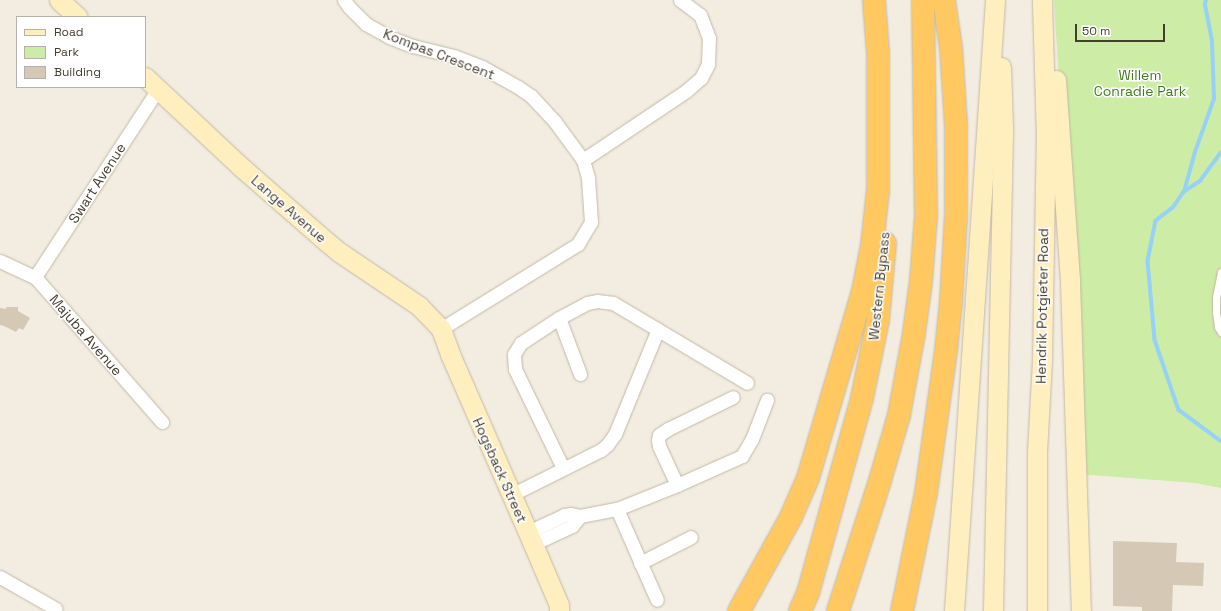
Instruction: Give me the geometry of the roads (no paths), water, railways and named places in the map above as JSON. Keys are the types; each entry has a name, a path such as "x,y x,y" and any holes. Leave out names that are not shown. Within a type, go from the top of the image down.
{"highway":[{"path":"738,611 790,517 808,478 863,291 872,245 878,191 878,52 874,0"},
{"name":"Western Bypass","path":"800,611 808,593 862,398 878,320 887,210 890,86 888,23 884,0"},
{"path":"838,611 879,484 899,415 921,281 926,216 923,0"},
{"path":"902,611 926,493 946,351 951,302 956,216 956,125 951,48 944,0"}],"main road":[{"path":"59,0 77,16"},
{"path":"954,611 995,0"},
{"path":"993,611 1003,127 998,0"},
{"path":"1043,3 1052,42 1062,148 1070,282 1081,611"},
{"name":"Hendrik Potgieter Road","path":"1037,611 1037,452 1042,359 1046,137 1043,3"},
{"name":"Lange Avenue","path":"152,83 240,166 339,252 419,306 441,329"},
{"name":"Hogsback Street","path":"441,329 450,354 559,605 559,611"}],"street":[{"name":"Kompas Crescent","path":"344,0 366,24 389,37 461,59 487,70 518,87 531,96 555,122 583,160 588,178 592,218 588,230 578,244 441,329"},
{"path":"583,160 686,91 700,78 708,64 709,38 700,15 680,0"},
{"name":"Swart Avenue","path":"35,277 152,83"},
{"name":"Majuba Avenue","path":"0,261 35,277 162,422"},
{"path":"563,468 515,369 514,354 521,343 559,318 587,303 613,303 747,383"},
{"path":"559,318 580,374"},
{"path":"511,495 601,450 610,441 658,330"},
{"path":"677,485 659,446 659,436 668,429 733,397"},
{"path":"530,538 572,526 580,516 617,509 677,485 742,456 752,439 767,400"},
{"path":"617,509 656,600"},
{"path":"640,563 691,537"},
{"path":"0,577 56,609"}],"lane":[{"path":"1221,272 1216,297 1216,312 1218,327 1221,332"}],"waterway":[{"path":"1184,192 1195,152 1214,99 1212,41 1205,4 1206,0"},
{"path":"1221,153 1201,181 1184,192 1174,207 1156,221 1148,261 1155,340 1179,410 1221,441"}],"park label":[{"name":"Willem Conradie Park","path":"1140,84"}]}
